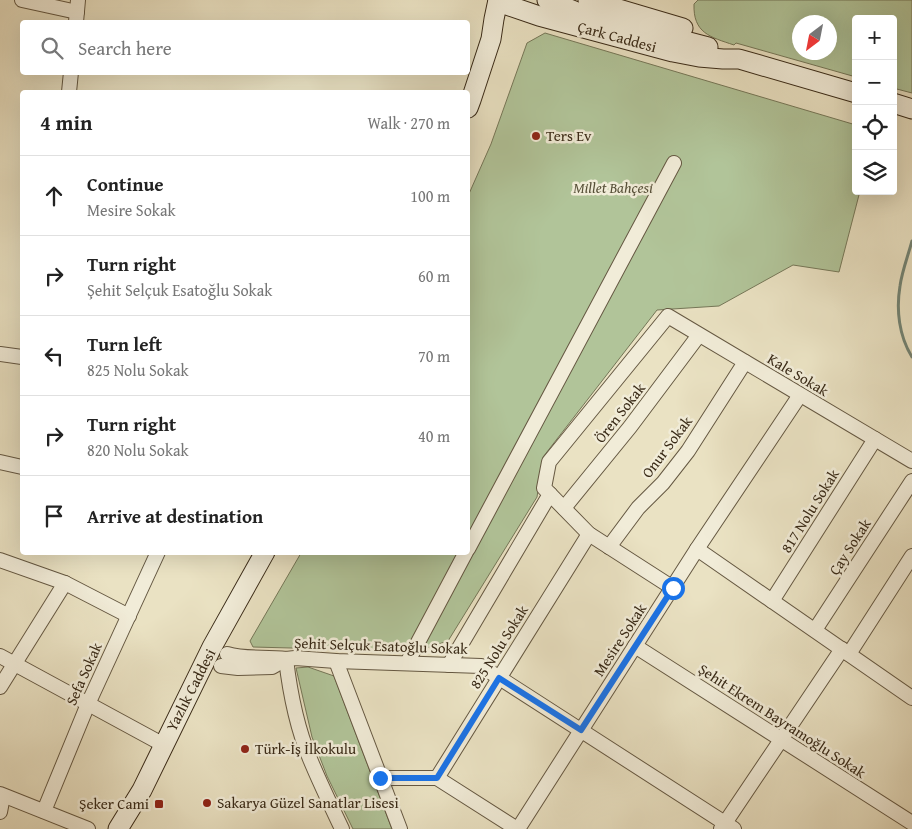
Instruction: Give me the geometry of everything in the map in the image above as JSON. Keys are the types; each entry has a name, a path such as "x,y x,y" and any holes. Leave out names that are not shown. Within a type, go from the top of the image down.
{"main road":[{"name":"Çark Caddesi","path":"546,0 582,14 852,92"},
{"path":"588,0 692,31 710,38 733,56"},
{"name":"Çark Caddesi","path":"498,1 539,16 673,52 699,58 723,60 733,56"},
{"path":"470,103 491,39 498,1"},
{"path":"897,105 912,109"},
{"name":"Yazlık Caddesi","path":"118,829 142,790 212,647 263,555"}],"street":[{"path":"22,0 77,11"},
{"path":"69,90 71,75"},
{"path":"470,545 674,163"},
{"name":"Kale Sokak","path":"550,494 544,488 550,462 668,316 912,461"},
{"name":"Ören Sokak","path":"564,508 630,427 699,335"},
{"path":"0,354 20,357"},
{"name":"Onur Sokak","path":"609,547 638,508 663,483 688,452 745,362"},
{"name":"Mesire Sokak","path":"518,829 698,549 800,395"},
{"name":"817 Nolu Sokak","path":"772,601 875,439"},
{"path":"0,462 20,467"},
{"name":"Çay Sokak","path":"815,630 912,481"},
{"path":"450,665 550,494 588,534 673,588"},
{"name":"825 Nolu Sokak","path":"437,778 588,534"},
{"path":"698,549 912,697"},
{"name":"Sefa Sokak","path":"38,809 157,555"},
{"path":"410,658 464,555"},
{"path":"727,827 781,740 912,556"},
{"path":"2,564 65,583 128,616"},
{"path":"0,687 65,583"},
{"name":"Şehit Ekrem Bayramoğlu Sokak","path":"635,646 912,823"},
{"path":"0,656 164,745"},
{"name":"Şehit Selçuk Esatoğlu Sokak","path":"224,660 238,668 272,667 286,659 336,661 410,658 450,665 481,666 727,827"},
{"path":"286,659 300,728 310,759 342,829"},
{"path":"336,661 400,829"},
{"path":"380,778 437,778 518,829"},
{"path":"0,812 2,795 88,829"},
{"path":"38,809 74,829"}],"green space":[{"path":"698,0 912,0 912,93 897,89 897,15 852,15 852,76 796,60 837,60 837,15 792,15 792,59 717,39 700,28 694,14 694,4"},
{"name":"Millet Bahçesi","path":"545,33 852,124 852,195 859,195 839,272 793,265 719,306 657,310 543,457 537,497 448,641 426,648 412,640 406,651 253,647 250,641 300,555 470,555 470,191 491,144 527,43"},
{"path":"308,667 334,676 392,829 353,829 327,776 312,737 296,668"}],"waterway":[{"path":"912,241 901,280 898,304 901,332 912,357"}],"place":[{"name":"Ters Ev","path":"536,136"},
{"name":"Türk-İş İlkokulu","path":"245,749"},
{"name":"Sakarya Güzel Sanatlar Lisesi","path":"207,803"},
{"name":"Şeker Cami","path":"159,804"}],"route":[{"path":"380,778 437,778 499,678 581,730 673,588"}]}
